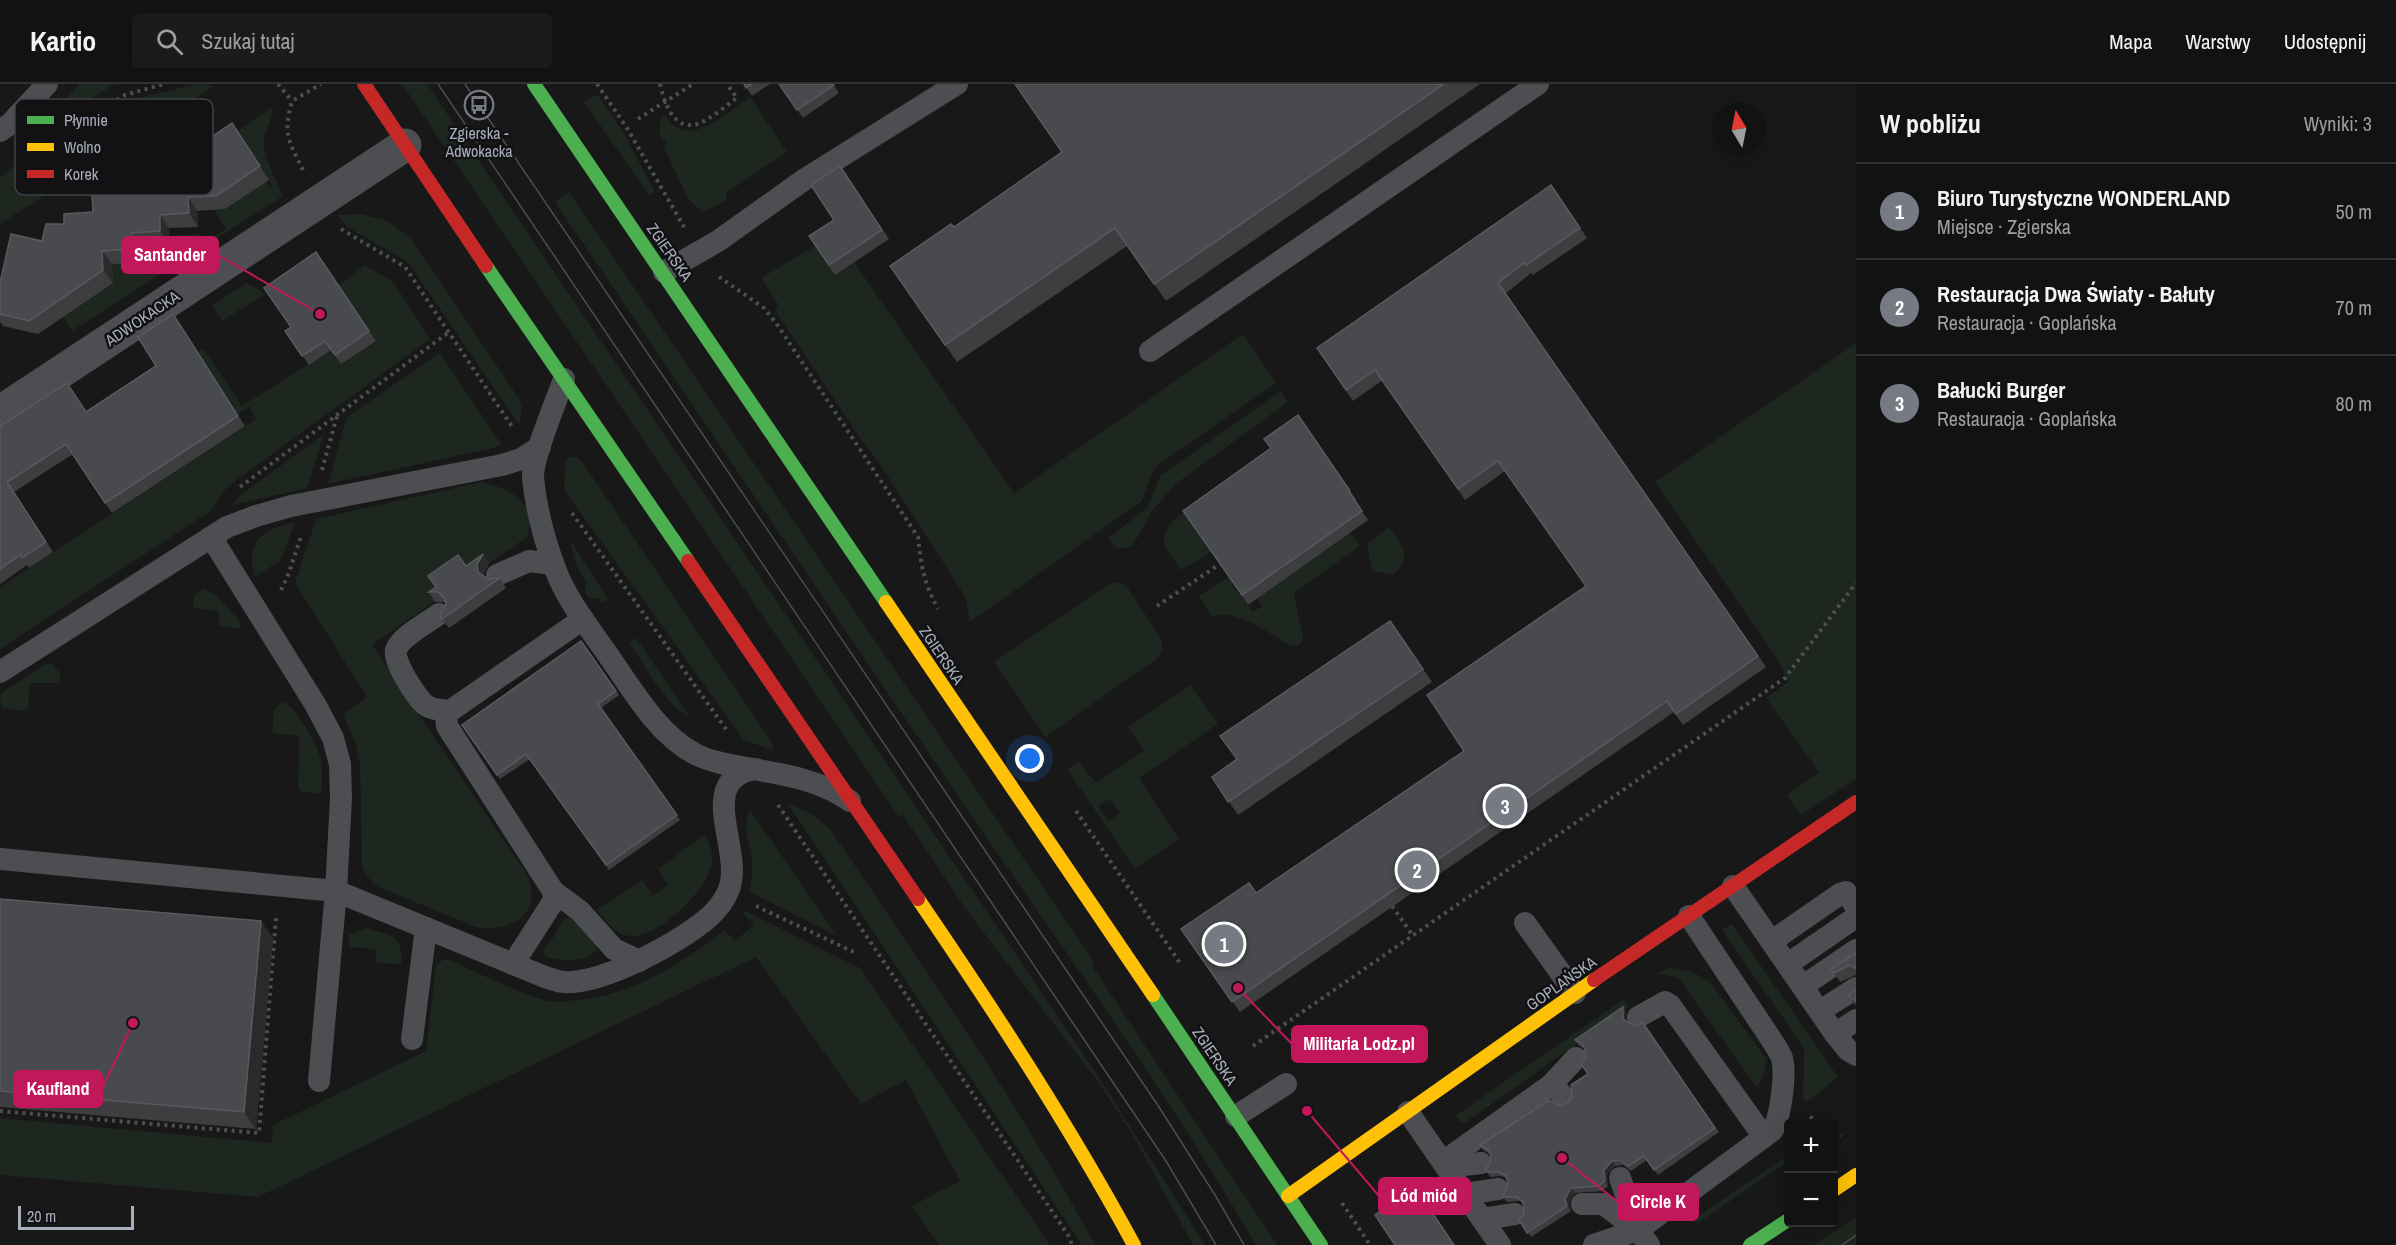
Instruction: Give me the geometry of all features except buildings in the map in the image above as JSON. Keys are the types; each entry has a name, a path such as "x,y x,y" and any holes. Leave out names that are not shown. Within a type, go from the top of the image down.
{"main road":[{"path":"364,84 855,805 1046,1090 1134,1245"},
{"name":"ZGIERSKA","path":"534,84 664,272 1321,1245"},
{"name":"GOPLAŃSKA","path":"1288,1196 1575,993 1856,802"},
{"path":"1838,1187 1856,1175"},
{"path":"1750,1245 1784,1223"}],"street":[{"name":"ADWOKACKA","path":"0,412 405,145"}],"lane":[{"path":"33,99 48,84"},
{"path":"664,272 699,252 805,179 957,84"},
{"path":"1150,351 1538,84"},
{"path":"564,379 536,451 533,476 546,542 553,564 570,599 583,619 644,706 670,736 695,753 730,765 798,778 838,792 855,805"},
{"path":"0,672 219,532 256,516 291,506 502,465 536,451"},
{"path":"219,532 265,623 315,704 337,750 342,781 336,891 319,1081"},
{"path":"497,575 529,561 553,564"},
{"path":"439,614 400,642 395,652 396,661 421,702 429,708 450,711"},
{"path":"583,619 450,711 446,717 447,726 553,891 580,911 614,949 639,961"},
{"path":"0,859 336,891 545,977 563,982 579,980 639,961 708,919 720,907 733,869 723,803 731,782 740,773 752,769"},
{"path":"1733,886 1835,1034 1848,1050 1856,1055"},
{"path":"513,964 554,900 553,891"},
{"path":"1772,941 1840,894 1846,892 1856,907"},
{"path":"1594,1245 1644,1238 1764,1137 1777,1123 1781,1108 1782,1059 1775,1044 1689,916"},
{"path":"1788,964 1856,917"},
{"path":"1525,923 1575,993"},
{"path":"412,1039 426,928"},
{"path":"1803,986 1856,950"},
{"path":"1820,1011 1856,988"},
{"path":"1638,1017 1655,1005 1665,1002 1670,1005 1764,1137"},
{"path":"1835,1034 1856,1020"},
{"path":"1444,1165 1467,1143 1557,1091 1576,1058"},
{"path":"1236,1116 1286,1084"},
{"path":"1408,1112 1500,1245"},
{"path":"1467,1143 1503,1137"},
{"path":"1444,1165 1481,1163"},
{"path":"1620,1178 1644,1238"},
{"path":"1465,1194 1498,1189"},
{"path":"1581,1204 1603,1204 1644,1238"},
{"path":"1482,1219 1515,1214"}],"path":[{"path":"119,99 164,84"},
{"path":"278,84 292,101"},
{"path":"321,84 292,101 286,126 287,137 320,200 337,225 344,231 405,267 449,332 536,451"},
{"path":"597,84 627,128 699,252 721,280 764,308 776,323 918,537 921,568 941,614"},
{"path":"660,84 664,104 675,119 687,126 698,124 737,98 727,84"},
{"path":"638,119 693,84"},
{"path":"219,532 226,505 232,493 449,332"},
{"path":"320,476 337,416"},
{"path":"572,512 730,735 1068,1235 1072,1245"},
{"path":"265,623 289,573 304,529"},
{"path":"1157,606 1220,564"},
{"path":"1253,1046 1785,678 1856,583"},
{"path":"1071,804 1182,967"},
{"path":"727,892 856,953"},
{"path":"1392,906 1413,936"},
{"path":"0,1111 259,1133 276,913"},
{"path":"1321,1173 1370,1245"}],"shaded area":[{"path":"79,84 115,84 91,99 66,99"},
{"path":"198,84 214,86 194,99 134,99"},
{"path":"402,84 427,84 1098,1076 1205,1245 1193,1245 1131,1132 1096,1079 965,908 903,815 899,817"},
{"path":"597,94 625,135 655,192 649,195 584,102"},
{"path":"750,97 787,152 726,193 726,201 702,212 689,200 664,148 666,142 659,134 661,118 665,115 674,126 684,130 695,130 707,126"},
{"path":"272,107 264,147 283,196 72,331 63,317 112,264 141,263 141,246 169,244 169,236 199,234 204,242 226,229 214,210 225,209 266,181 270,186 272,185 238,131"},
{"path":"15,165 15,195 45,195 0,224 0,178"},
{"path":"569,192 1094,962 1091,964 1277,1245 1256,1245 1148,1072 555,202"},
{"path":"361,214 388,221 412,240 520,400 522,408 519,425 408,262 347,227 337,215"},
{"path":"815,246 854,262 1014,493 1243,334 1276,383 1154,468 1142,501 970,622 966,598 878,461 864,444 776,312 778,304 761,278"},
{"path":"365,265 394,283 430,339 227,487 212,510 0,649 0,587 256,419 249,407 238,414 198,352 203,348 242,406 331,350 342,364 375,341 339,285"},
{"path":"247,283 265,294 222,321 212,305"},
{"path":"1856,343 1856,779 1801,815 1787,795 1819,772 1766,698 1788,682 1778,660 1655,482"},
{"path":"440,353 501,444 493,448 328,484 347,417"},
{"path":"1281,391 1288,402 1177,483 1152,511 1132,547 1117,549 1108,538 1148,507 1160,476"},
{"path":"324,434 307,488 233,505 238,497"},
{"path":"571,457 581,460 773,744 772,750 744,740 564,490 566,459"},
{"path":"481,482 503,488 512,493 525,506 529,525 527,537 372,645 528,876 531,901 527,911 511,923 489,928 476,927 376,886 365,874 362,866 360,764 355,742 343,714 367,697 295,583 316,519"},
{"path":"1184,513 1211,552 1181,570 1163,544 1169,526"},
{"path":"295,522 281,560 255,577 252,564 254,545 265,533"},
{"path":"1389,527 1404,551 1403,562 1393,575 1372,571 1367,544"},
{"path":"1350,533 1360,546 1294,593 1303,638 1302,643 1297,646 1289,645 1262,628 1242,619 1222,615 1212,616 1199,596 1229,577 1235,589 1253,612 1262,606 1257,598"},
{"path":"569,538 608,599 602,603 599,598 589,598 585,592 586,581 577,567"},
{"path":"1117,582 1126,585 1162,640 1162,650 1158,658 1045,737 994,662 1109,584"},
{"path":"203,589 215,595 239,620 241,625 239,629 219,625 219,611 193,608 194,595"},
{"path":"636,638 690,717 681,712 656,684 629,642"},
{"path":"51,663 60,673 60,680 57,683 30,683 28,708 25,711 3,708 0,703 1,693"},
{"path":"1190,685 1218,724 1139,778 1179,839 1135,869 1067,769 1078,762 1096,783 1144,751 1128,727","holes":["1110,799 1120,813 1108,821 1098,806"]},
{"path":"282,702 300,718 316,746 321,764 322,789 320,793 301,792 298,788 299,735 274,734 272,731 274,710"},
{"path":"788,804 810,813 830,829 934,982 1001,1086 1034,1138 1095,1245 1082,1245"},
{"path":"750,810 837,936 750,892 752,858 746,821"},
{"path":"704,835 712,854 709,872 703,884 682,909 669,920 643,934 632,936 621,934 608,924 597,910 642,880 653,896 668,885 658,869"},
{"path":"746,911 860,968 1050,1245 939,1245 912,1206 960,1181 906,1080 861,1104 756,957 258,1197 0,1175 0,1118 272,1143 273,1125 426,1051 436,965 443,960 450,960 517,991 545,1000 558,1002 596,997 617,992 655,976 691,955 725,930 735,941 754,925 743,913"},
{"path":"573,917 596,943 597,949 587,957 580,959 559,960 546,957 543,953 544,949 559,926 568,918"},
{"path":"1732,924 1838,1077 1809,1101 1803,1100 1804,1048 1722,930"},
{"path":"366,928 388,934 396,940 401,952 400,964 377,963 375,949 350,947 348,935"},
{"path":"1668,967 1693,972 1711,983 1767,1060 1764,1074 1757,1088 1678,977 1658,974"},
{"path":"1624,999 1629,1007 1466,1122 1460,1121 1455,1116"},
{"path":"1784,1158 1784,1164 1697,1224 1694,1219"},
{"path":"1856,1217 1856,1245 1814,1245"}],"tram line":[{"path":"438,84 1166,1161 1216,1245"},
{"path":"465,84 1157,1104 1244,1245"},
{"path":"1842,1245 1856,1235"}],"traffic: fast":[{"path":"534,84 886,602"},
{"path":"486,266 688,561"},
{"path":"1153,995 1321,1245"},
{"path":"1750,1245 1784,1223"}],"traffic: slow":[{"path":"886,602 1153,995"},
{"path":"918,899 1030,1069 1084,1156 1134,1245"},
{"path":"1288,1196 1594,980"},
{"path":"1838,1187 1856,1175"}],"traffic: jam":[{"path":"364,84 486,266"},
{"path":"688,561 918,899"},
{"path":"1594,980 1856,802"}],"place":[{"name":"Zgierska - Adwokacka","path":"479,105"},
{"name":"Santander","path":"320,314"},
{"name":"Bałucki Burger","path":"1505,806"},
{"name":"Restauracja Dwa Światy - Bałuty","path":"1417,870"},
{"name":"Biuro Turystyczne WONDERLAND","path":"1224,944"},
{"name":"Militaria Lodz.pl","path":"1238,988"},
{"name":"Kaufland","path":"133,1023"},
{"name":"Lód miód","path":"1307,1111"},
{"name":"Circle K","path":"1562,1158"}]}
